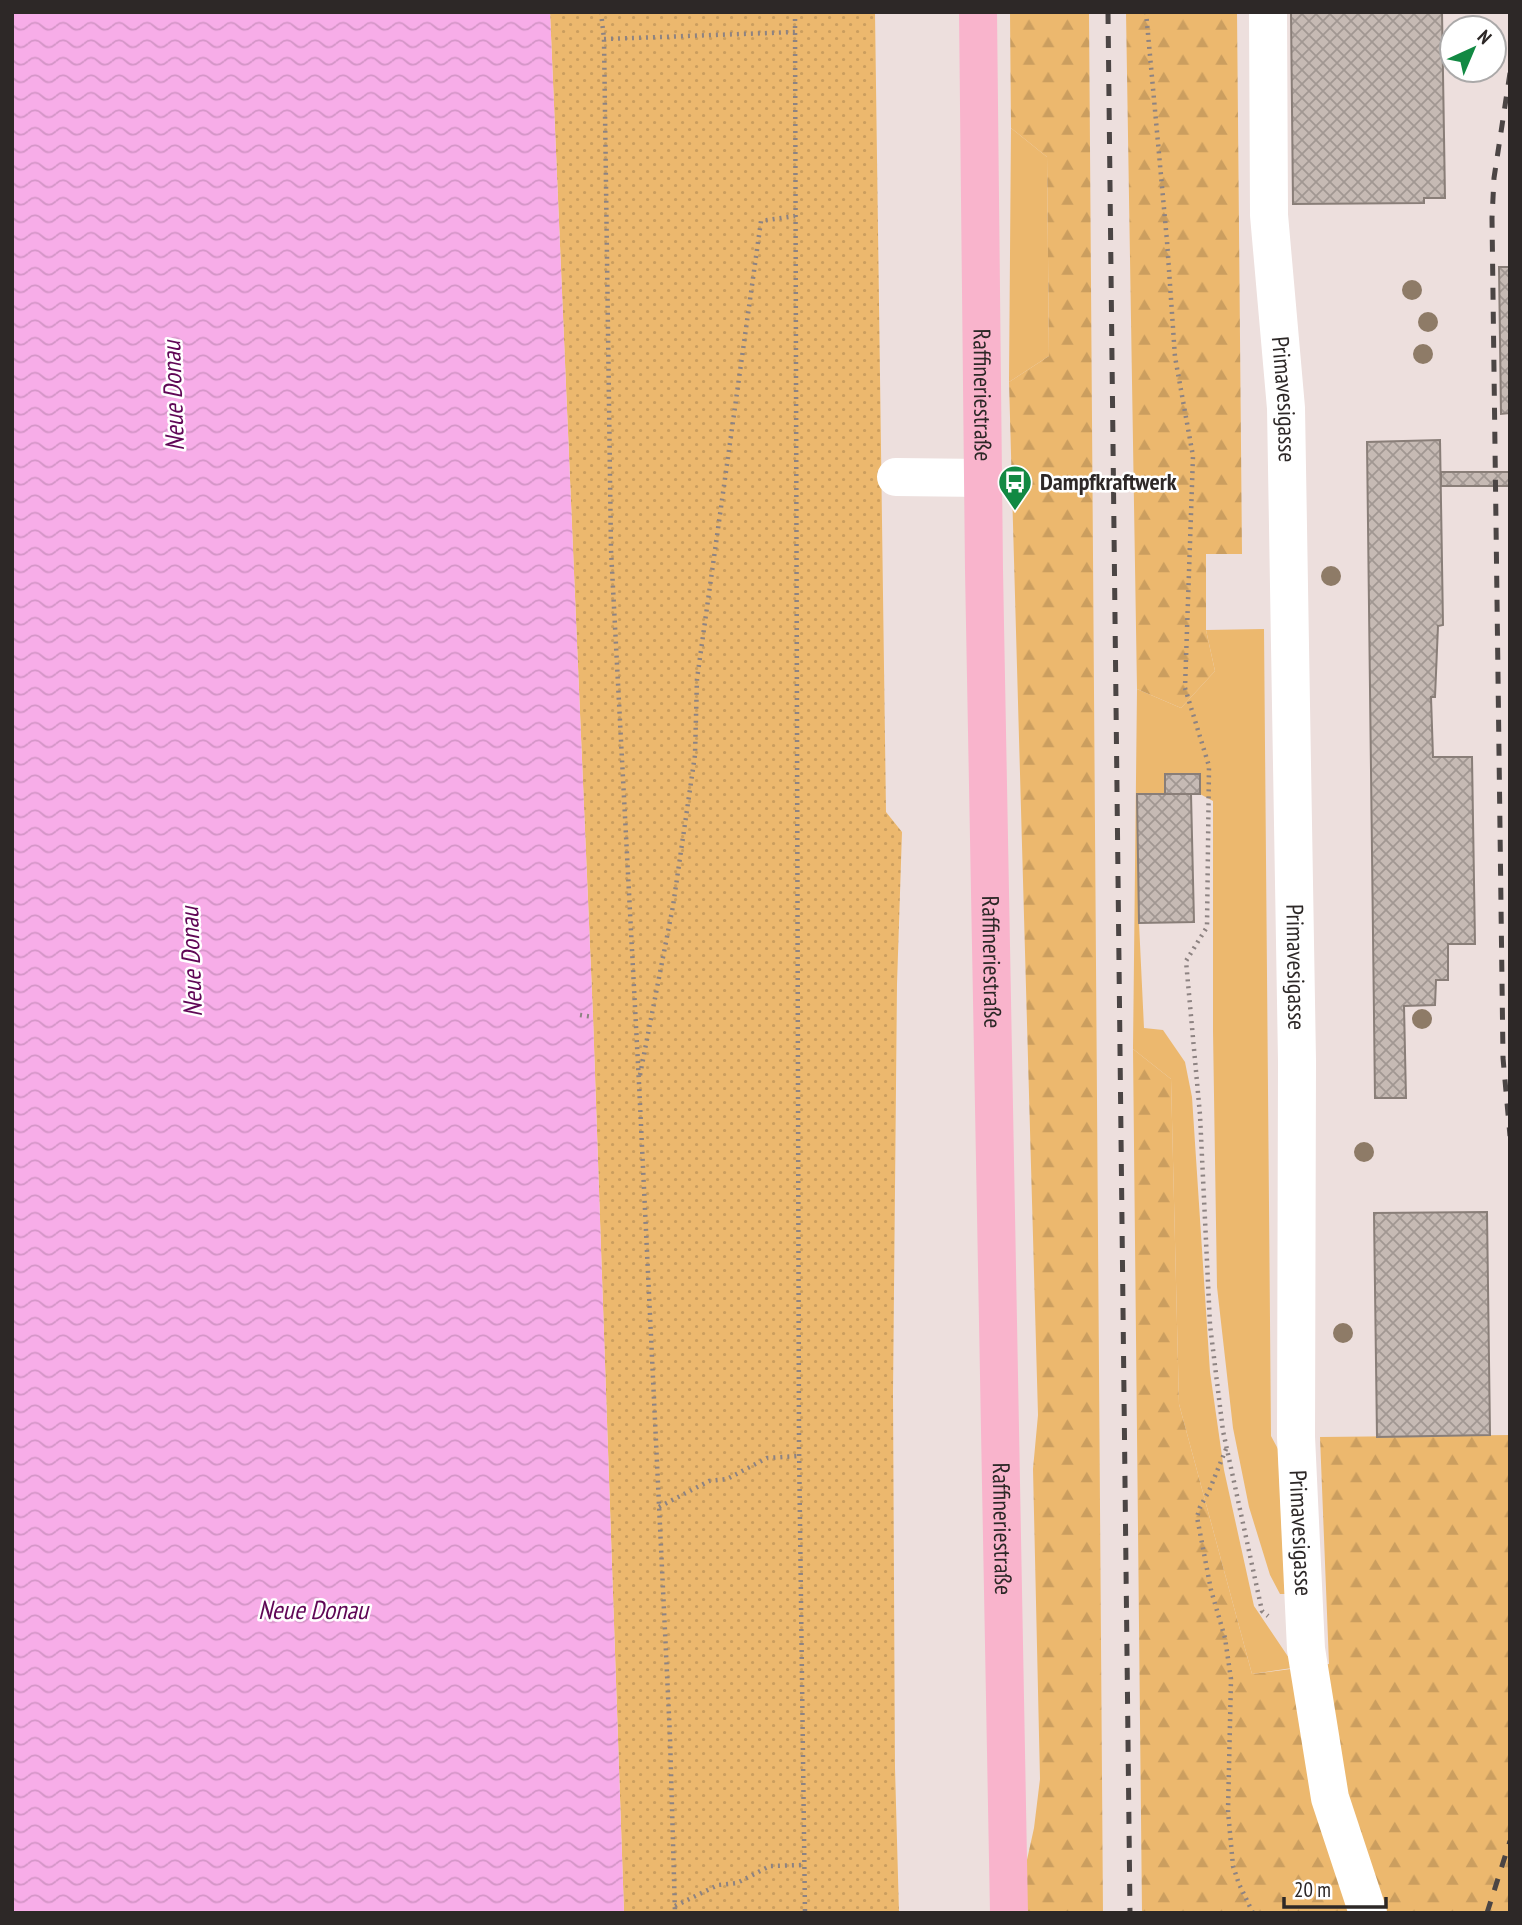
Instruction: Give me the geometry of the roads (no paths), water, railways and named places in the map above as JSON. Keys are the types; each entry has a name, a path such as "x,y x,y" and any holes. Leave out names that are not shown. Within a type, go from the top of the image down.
{"main road":[{"name":"Raffineriestraße","path":"978,12 984,570 1009,1913"}],"lane":[{"name":"Primavesigasse","path":"1268,12 1269,215 1286,408 1297,1061 1296,1437 1306,1649 1330,1798 1368,1913"},
{"path":"896,477 984,478"}],"water":[{"name":"Neue Donau","path":"12,12 550,12 593,1017 624,1913 12,1913"}],"railway":[{"path":"1108,12 1130,1913"},
{"path":"1510,73 1494,178 1492,218 1503,1058 1510,1136"},
{"path":"1487,1913 1510,1841"}],"place":[{"name":"Dampfkraftwerk","path":"1015,512"}]}
